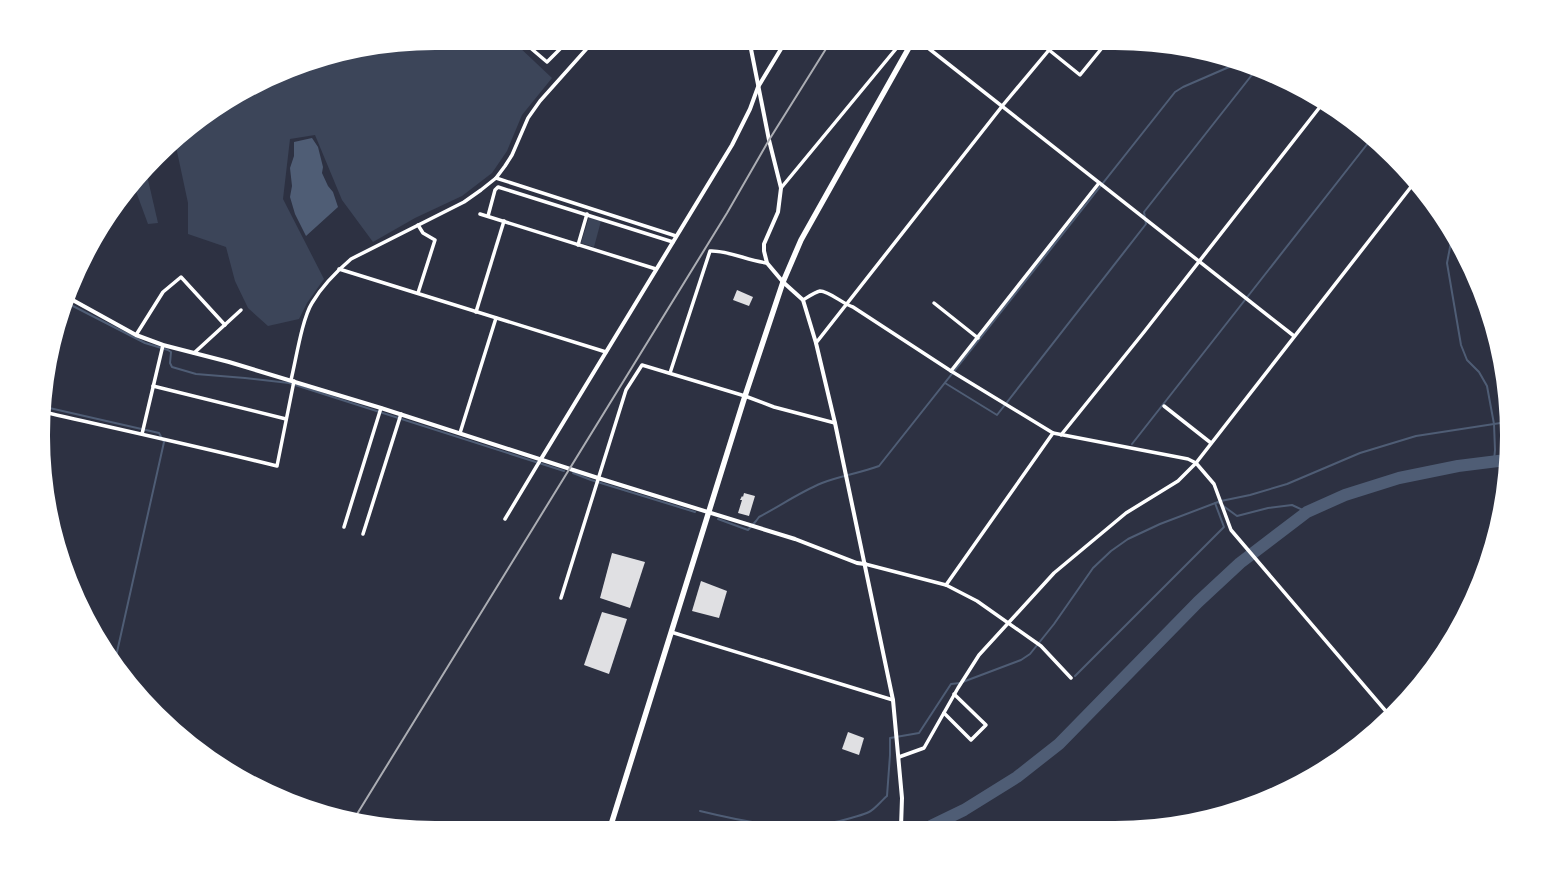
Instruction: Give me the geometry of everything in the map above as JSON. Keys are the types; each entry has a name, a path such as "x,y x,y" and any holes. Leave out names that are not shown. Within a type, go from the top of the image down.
{"highway":[{"path":"612,822 708,512 783,282 801,240 908,49"}],"street":[{"path":"532,49 547,62 560,49"},
{"path":"50,413 167,439 277,466 292,380 311,303 340,269 351,259 464,202 496,178 512,155 528,118 540,101 586,49"},
{"path":"751,49 769,140 781,188 778,212 764,244 767,264 783,282 803,300 816,343 835,424 893,700 899,757 902,804 901,822"},
{"path":"505,519 732,145 750,109 758,87 781,49"},
{"path":"781,188 896,49"},
{"path":"930,49 1003,105 1099,183 1294,336"},
{"path":"816,343 1003,105 1049,50 1080,75 1101,49"},
{"path":"1061,434 1144,332 1319,108"},
{"path":"496,178 676,236"},
{"path":"951,371 1099,183"},
{"path":"488,216 495,190 498,187 672,242"},
{"path":"899,757 924,748 954,694 979,655 1054,573 1126,513 1178,481 1196,463 1410,187"},
{"path":"480,214 656,269"},
{"path":"578,245 587,214"},
{"path":"476,312 504,221"},
{"path":"418,225 423,232 435,240 418,292"},
{"path":"670,373 710,251 718,250 753,262 767,264"},
{"path":"340,269 418,292 476,312 606,352"},
{"path":"136,335 163,292 181,277 225,325"},
{"path":"803,300 819,291 825,292 846,305 853,307 951,371 1053,433 1188,459 1196,463 1214,484 1232,530 1386,711"},
{"path":"74,301 136,335 164,345 292,380 401,414 598,478 795,539 857,563 946,585 978,601 1041,646 1072,678"},
{"path":"934,303 978,338"},
{"path":"194,353 241,310"},
{"path":"460,433 496,318"},
{"path":"142,434 164,345"},
{"path":"561,598 626,390 642,365 745,396 774,407 835,424"},
{"path":"153,386 286,419"},
{"path":"1164,406 1211,443"},
{"path":"344,527 381,408"},
{"path":"363,534 401,414"},
{"path":"946,585 1053,433"},
{"path":"670,632 893,700"},
{"path":"944,713 971,740 986,725 954,694"}],"shaded area":[{"path":"436,49 521,49 552,78 522,115 507,151 492,173 462,196 415,218 373,242 342,200 315,135 290,139 283,199 324,279 307,303 299,319 268,326 248,308 235,281 226,247 188,234 188,203 176,149 200,129 242,101 288,78 311,70 335,62 385,52"},
{"path":"312,138 318,147 323,167 322,173 328,186 333,192 338,207 306,236 295,214 290,197 292,186 290,168 294,156 294,142"},
{"path":"148,178 158,223 148,224 136,192"},
{"path":"589,217 601,221 594,247 581,243"}],"building":[{"path":"737,290 753,297 749,306 733,300"},
{"path":"744,493 755,496 749,516 738,513 742,500 740,500"},
{"path":"612,553 645,562 630,608 600,598"},
{"path":"701,581 727,591 719,618 692,611"},
{"path":"602,612 627,619 609,674 584,665"},
{"path":"848,732 864,738 859,755 842,749"}],"waterway":[{"path":"718,519 748,530 759,517 814,487 879,466 1175,92 1229,67"},
{"path":"945,383 997,415 1146,224 1144,212 1252,75"},
{"path":"1132,444 1368,144"},
{"path":"1450,245 1447,263 1461,345 1467,360 1479,372 1487,386 1494,424 1494,461"},
{"path":"72,306 145,343 168,350 171,352 170,363 172,367 196,374 289,383 564,471"},
{"path":"50,408 159,433 164,442 117,654"},
{"path":"1221,501 1250,495 1287,484 1360,453 1416,436 1500,423"},
{"path":"939,822 964,810 1017,777 1059,744 1198,602 1240,563 1307,512 1345,495 1399,478 1458,466 1500,461"},
{"path":"573,473 695,512"},
{"path":"836,822 869,812 887,796 890,738 919,733 951,684 960,683 1021,660 1030,654 1054,624 1093,568 1111,551 1128,539 1160,524 1218,502 1237,516 1268,508 1292,505 1307,512"},
{"path":"1075,676 1224,527 1215,503"},
{"path":"700,811 751,822"}],"railway":[{"path":"357,814 727,213 769,140 826,49"}]}
